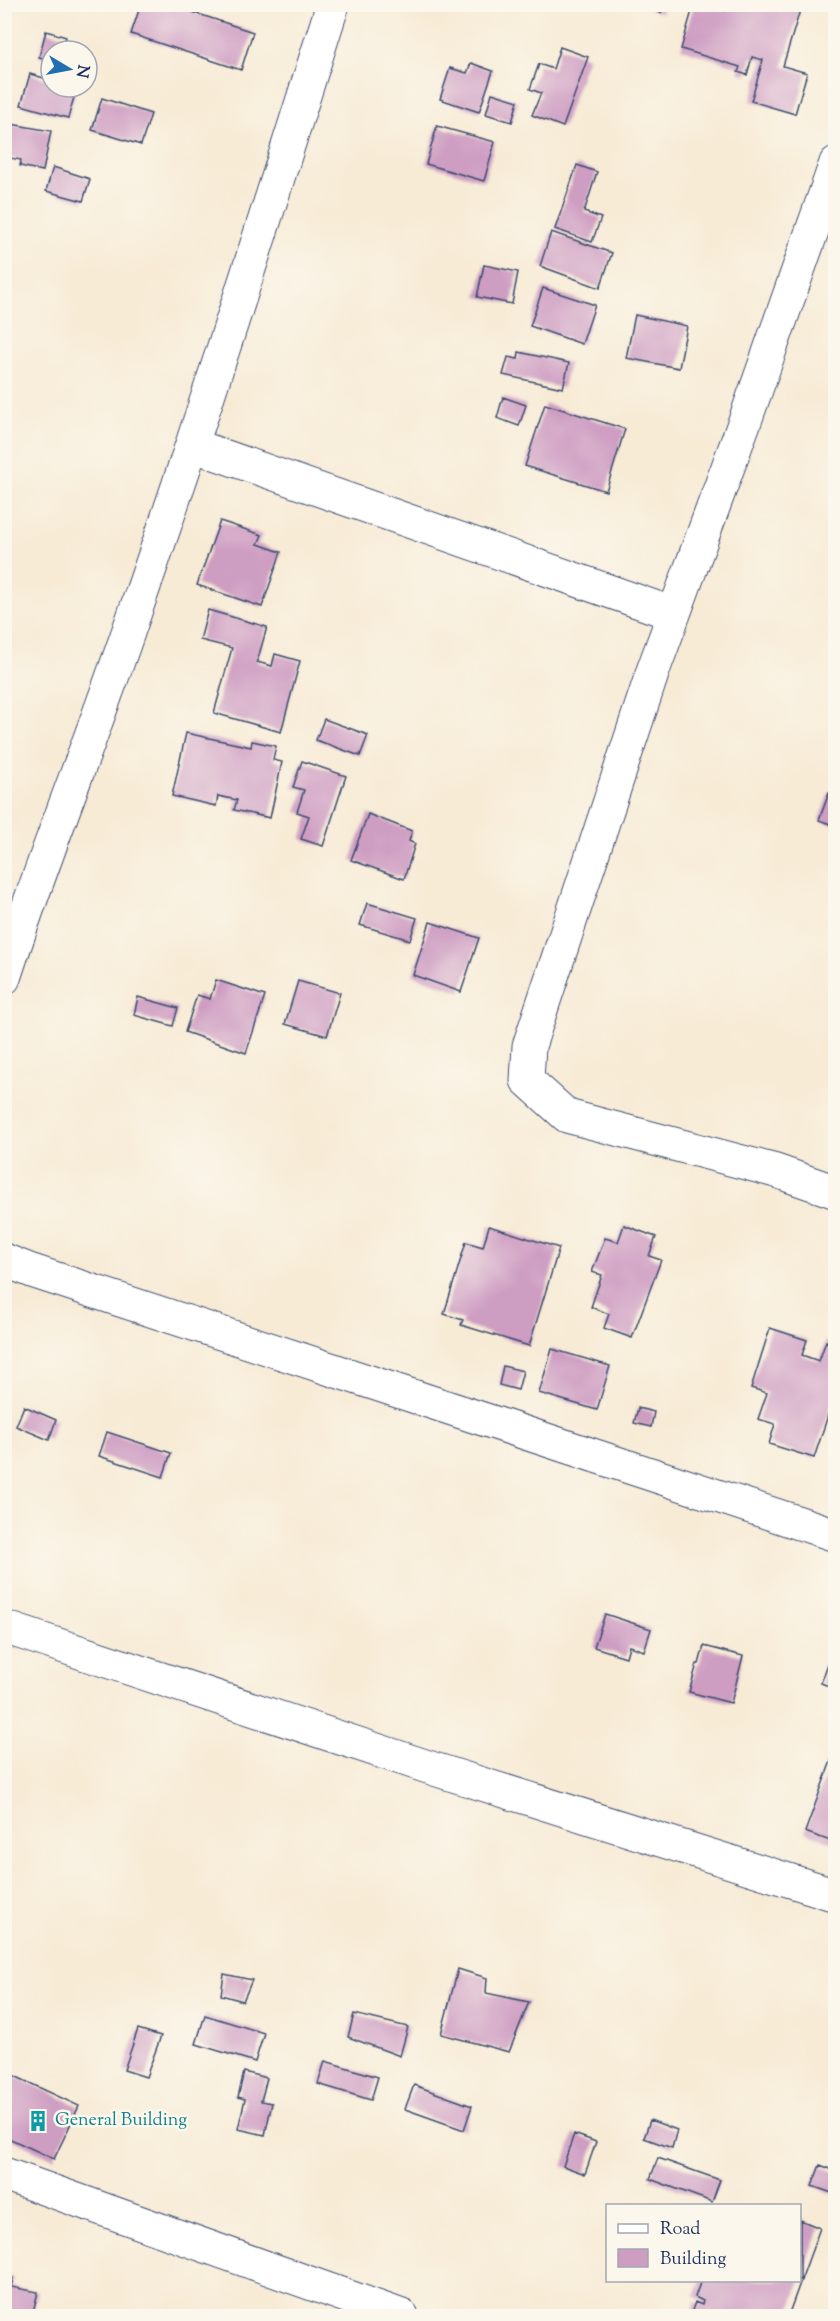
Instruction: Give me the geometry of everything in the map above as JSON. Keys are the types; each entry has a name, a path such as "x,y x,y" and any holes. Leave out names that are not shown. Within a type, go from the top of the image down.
{"street":[{"path":"4,978 13,920 133,621 192,445 333,4"},
{"path":"836,163 747,418 643,701 532,1036 529,1046 527,1080 567,1116 776,1170 836,1192"},
{"path":"192,445 674,614"},
{"path":"4,1260 32,1272 836,1535"},
{"path":"4,1627 431,1768 836,1895"},
{"path":"4,2174 402,2316"}],"building":[{"path":"141,4 168,4 253,32 241,70 131,34"},
{"path":"636,4 664,4 661,13"},
{"path":"694,4 705,4 725,11 727,4 792,4 801,7 783,66 807,73 795,114 751,101 763,60 752,57 747,75 738,72 740,67 681,49"},
{"path":"46,31 66,37 65,39 44,39"},
{"path":"560,47 588,57 563,127 532,115 541,93 530,89 539,64 553,69"},
{"path":"471,63 493,71 479,112 440,99 450,68 467,73"},
{"path":"30,74 39,77 39,99 74,99 68,118 21,105"},
{"path":"492,93 518,101 512,122 486,114"},
{"path":"102,98 151,114 141,145 92,130"},
{"path":"11,124 51,131 43,171 20,166 21,160 5,157"},
{"path":"437,126 495,142 484,181 426,164"},
{"path":"577,165 597,172 584,212 601,218 592,242 555,229"},
{"path":"53,167 90,179 83,201 46,191"},
{"path":"551,232 612,253 600,288 540,266"},
{"path":"484,265 518,272 512,304 477,297"},
{"path":"543,288 595,305 582,344 530,326"},
{"path":"635,315 687,326 679,368 626,358"},
{"path":"519,352 569,363 563,388 503,375 508,357 518,359"},
{"path":"503,397 526,405 519,426 497,418"},
{"path":"545,404 625,429 606,491 525,466"},
{"path":"220,521 262,535 258,544 281,552 262,607 197,585"},
{"path":"208,610 267,627 257,662 272,666 275,654 300,661 281,732 214,713 232,648 200,640"},
{"path":"324,719 368,735 360,756 316,740"},
{"path":"186,733 251,747 252,741 276,746 273,760 282,762 270,818 234,810 237,800 218,796 216,806 172,796"},
{"path":"302,761 346,776 323,846 301,839 309,816 297,812 304,790 293,787"},
{"path":"829,793 836,796 836,826 819,820"},
{"path":"368,814 412,831 409,841 415,844 404,879 351,860"},
{"path":"367,903 417,918 410,940 360,925"},
{"path":"430,922 479,938 461,992 413,975"},
{"path":"216,980 265,996 246,1053 185,1032 197,995 210,999"},
{"path":"298,981 340,993 327,1036 285,1024"},
{"path":"138,997 178,1008 173,1026 134,1015"},
{"path":"624,1225 656,1237 649,1256 661,1260 632,1338 604,1328 609,1314 591,1307 602,1275 592,1272 605,1238 618,1242"},
{"path":"489,1226 559,1248 529,1346 461,1325 463,1320 444,1314 466,1242 483,1247"},
{"path":"770,1328 807,1340 802,1355 819,1361 826,1341 836,1345 836,1391 814,1458 769,1444 775,1424 758,1419 767,1393 751,1388"},
{"path":"552,1349 610,1366 597,1410 539,1393"},
{"path":"503,1366 523,1371 518,1390 499,1385"},
{"path":"24,1406 56,1420 49,1440 16,1426"},
{"path":"638,1408 654,1412 651,1427 634,1423"},
{"path":"107,1432 171,1453 163,1477 99,1456"},
{"path":"605,1614 651,1629 644,1651 629,1646 626,1657 594,1647"},
{"path":"704,1646 743,1656 731,1703 689,1692"},
{"path":"829,1661 836,1663 836,1689 821,1683"},
{"path":"836,1750 836,1843 805,1832"},
{"path":"458,1969 487,1978 486,1993 529,2002 509,2052 441,2034"},
{"path":"224,1974 252,1980 243,2001 221,1995"},
{"path":"354,2014 408,2027 400,2056 348,2037"},
{"path":"205,2015 264,2033 255,2062 196,2044"},
{"path":"138,2029 161,2036 146,2077 124,2070"},
{"path":"325,2061 378,2077 371,2100 318,2084"},
{"name":"General Building","path":"4,2071 79,2106 54,2159 4,2136"},
{"path":"244,2072 267,2078 261,2101 272,2103 265,2135 238,2129 245,2099 238,2097"},
{"path":"414,2085 472,2106 464,2130 405,2109"},
{"path":"650,2120 677,2130 672,2148 644,2138"},
{"path":"574,2134 596,2142 585,2174 563,2166"},
{"path":"658,2158 720,2180 712,2202 650,2179"},
{"path":"820,2165 836,2171 836,2184 832,2193 812,2186"},
{"path":"801,2220 820,2228 801,2280"},
{"path":"4,2276 13,2278 11,2287 38,2292 32,2316 4,2316"},
{"path":"700,2282 800,2282 788,2316 690,2316 695,2302 702,2305 703,2301 695,2297"}],"place":[{"name":"General Building","path":"38,2121"}]}
